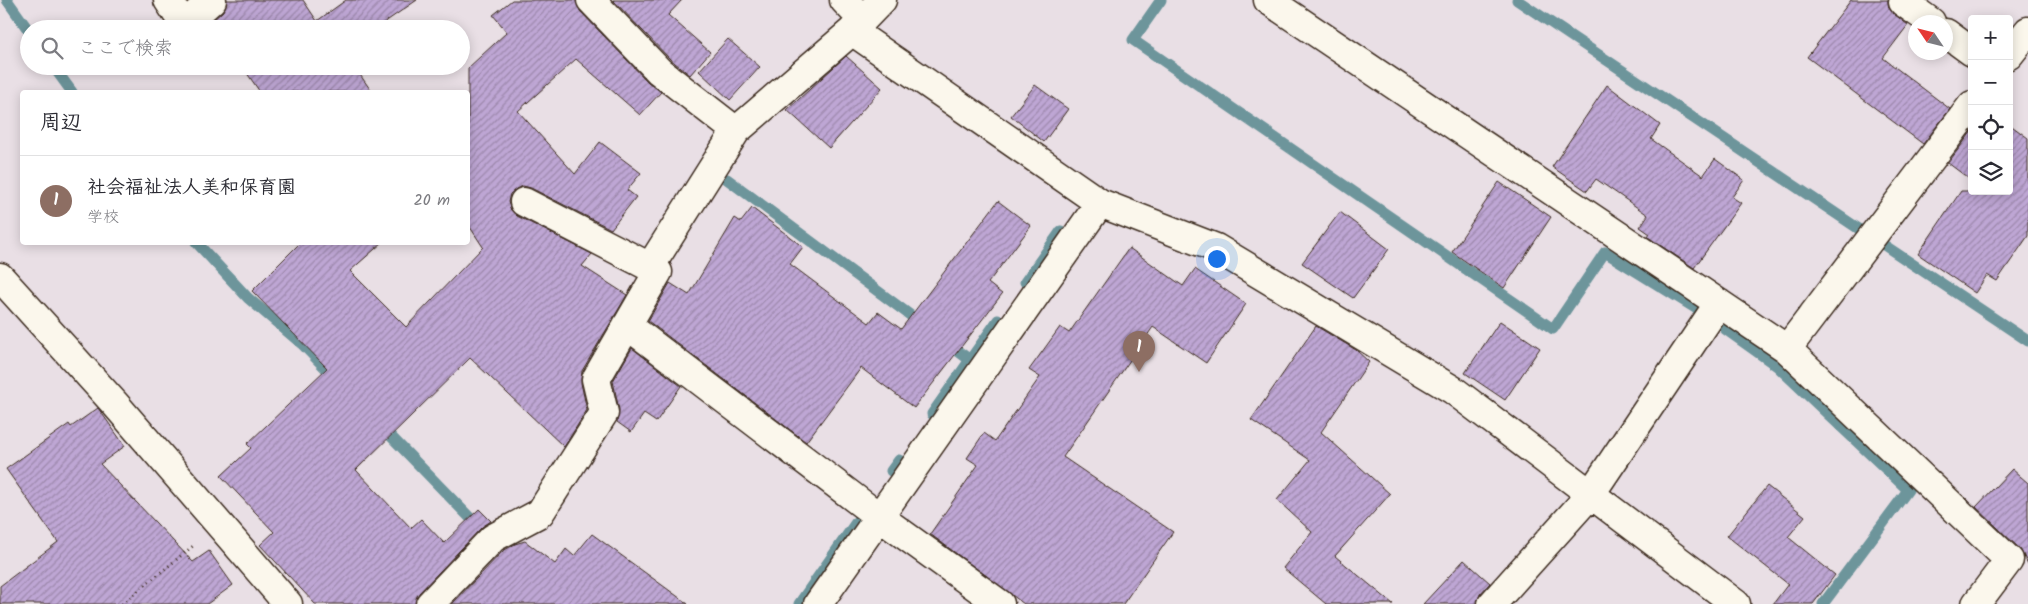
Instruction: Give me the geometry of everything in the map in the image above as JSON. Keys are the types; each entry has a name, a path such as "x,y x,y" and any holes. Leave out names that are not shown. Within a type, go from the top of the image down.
{"street":[{"path":"168,0 181,20"},
{"path":"193,20 212,0"},
{"path":"590,0 659,71 736,131"},
{"path":"844,0 857,25 1100,203 1223,252 1454,390 1736,604"},
{"path":"650,267 736,131 857,25 882,0"},
{"path":"1268,0 1788,349 2009,560 1976,604"},
{"path":"1902,2 1921,15"},
{"path":"2013,51 2028,30"},
{"path":"1953,38 1968,49"},
{"path":"1788,349 1968,110"},
{"path":"430,604 492,538 540,513 604,413 596,379 658,272 524,202"},
{"path":"818,604 878,516 1100,203"},
{"path":"0,277 288,604"},
{"path":"1492,604 1590,495 1719,304"},
{"path":"627,325 878,516 1000,604"}],"path":[{"path":"122,604 219,525"}],"building":[{"path":"227,0 303,0 316,20 213,20 223,11"},
{"path":"346,0 417,0 388,20 318,20"},
{"path":"512,0 576,0 580,11 648,82 661,92 640,115 576,59 518,111 575,174 600,142 641,173 627,190 636,197 611,229 531,188 523,186 516,189 510,194 508,202 511,210 517,216 592,254 582,266 627,295 582,371 581,383 587,410 564,447 470,358 356,470 411,528 421,519 444,543 479,509 491,521 482,527 419,593 415,604 315,604 260,545 274,532 221,476 251,448 247,444 327,368 252,291 298,245 380,245 350,271 406,327 483,247 470,227 470,90 468,90 468,75 470,75 470,66 507,32 493,15"},
{"path":"613,0 682,0 668,15 710,52 690,75 670,59"},
{"path":"1851,0 1888,0 1889,8 1908,25 1883,58 1950,109 1923,144 1807,57"},
{"path":"728,39 760,67 730,100 699,71"},
{"path":"846,56 882,88 829,148 787,110"},
{"path":"248,75 360,75 371,90 259,90"},
{"path":"1035,85 1068,109 1044,142 1011,116"},
{"path":"1607,85 1660,125 1651,139 1703,176 1715,159 1744,180 1732,197 1741,203 1694,268 1648,237 1650,234 1640,227 1648,215 1596,179 1587,191 1552,167"},
{"path":"2013,127 2028,138 2028,236 1997,281 1987,275 1975,293 1918,254 1961,191 1968,191 1968,195 2013,195"},
{"path":"1968,136 1968,178 1948,163"},
{"path":"1499,182 1551,217 1504,288 1452,252"},
{"path":"998,201 1031,226 988,283 1002,294 914,408 861,368 806,442 648,321 670,283 689,295 735,218 741,222 752,208 803,247 790,264 869,323 878,312 901,329"},
{"path":"1340,212 1389,249 1353,298 1302,263"},
{"path":"1129,248 1183,286 1195,269 1246,304 1206,363 1153,327 1063,457 1173,532 1123,604 1024,604 930,534 978,465 967,458 984,433 995,441 1040,377 1029,370 1060,327 1069,333"},
{"path":"1500,321 1540,348 1505,400 1465,373"},
{"path":"1316,326 1356,350 1369,362 1321,432 1390,494 1335,556 1393,604 1326,604 1283,568 1312,532 1277,500 1310,460 1251,420"},
{"path":"632,348 681,386 656,422 644,414 631,432 617,422 619,410 613,381"},
{"path":"98,408 125,446 100,464 193,562 209,551 233,585 207,604 0,604 0,586 58,542 6,469 69,424 71,427"},
{"path":"2012,469 2028,483 2028,564 2020,549 1976,507"},
{"path":"1767,486 1805,516 1788,537 1835,575 1813,604 1773,604 1788,584 1727,536"},
{"path":"592,534 688,604 452,604 503,551 515,544 525,541 555,564 566,549 574,556"},
{"path":"1464,560 1490,583 1480,594 1477,604 1423,604"}],"waterway":[{"path":"7,0 21,20"},
{"path":"1161,0 1133,40 1553,329 1605,252 1697,309"},
{"path":"1517,0 1862,231"},
{"path":"60,75 71,90"},
{"path":"727,179 922,324"},
{"path":"1025,282 1061,231"},
{"path":"1881,243 2028,341"},
{"path":"199,245 248,298 302,344 336,379"},
{"path":"932,414 998,320"},
{"path":"1725,329 1777,366 1908,490 1823,604"},
{"path":"947,343 970,360"},
{"path":"380,425 478,526 476,528"},
{"path":"891,471 899,460"},
{"path":"799,604 857,521"}],"place":[{"name":"社会福祉法人美和保育園","path":"1139,372"}]}
